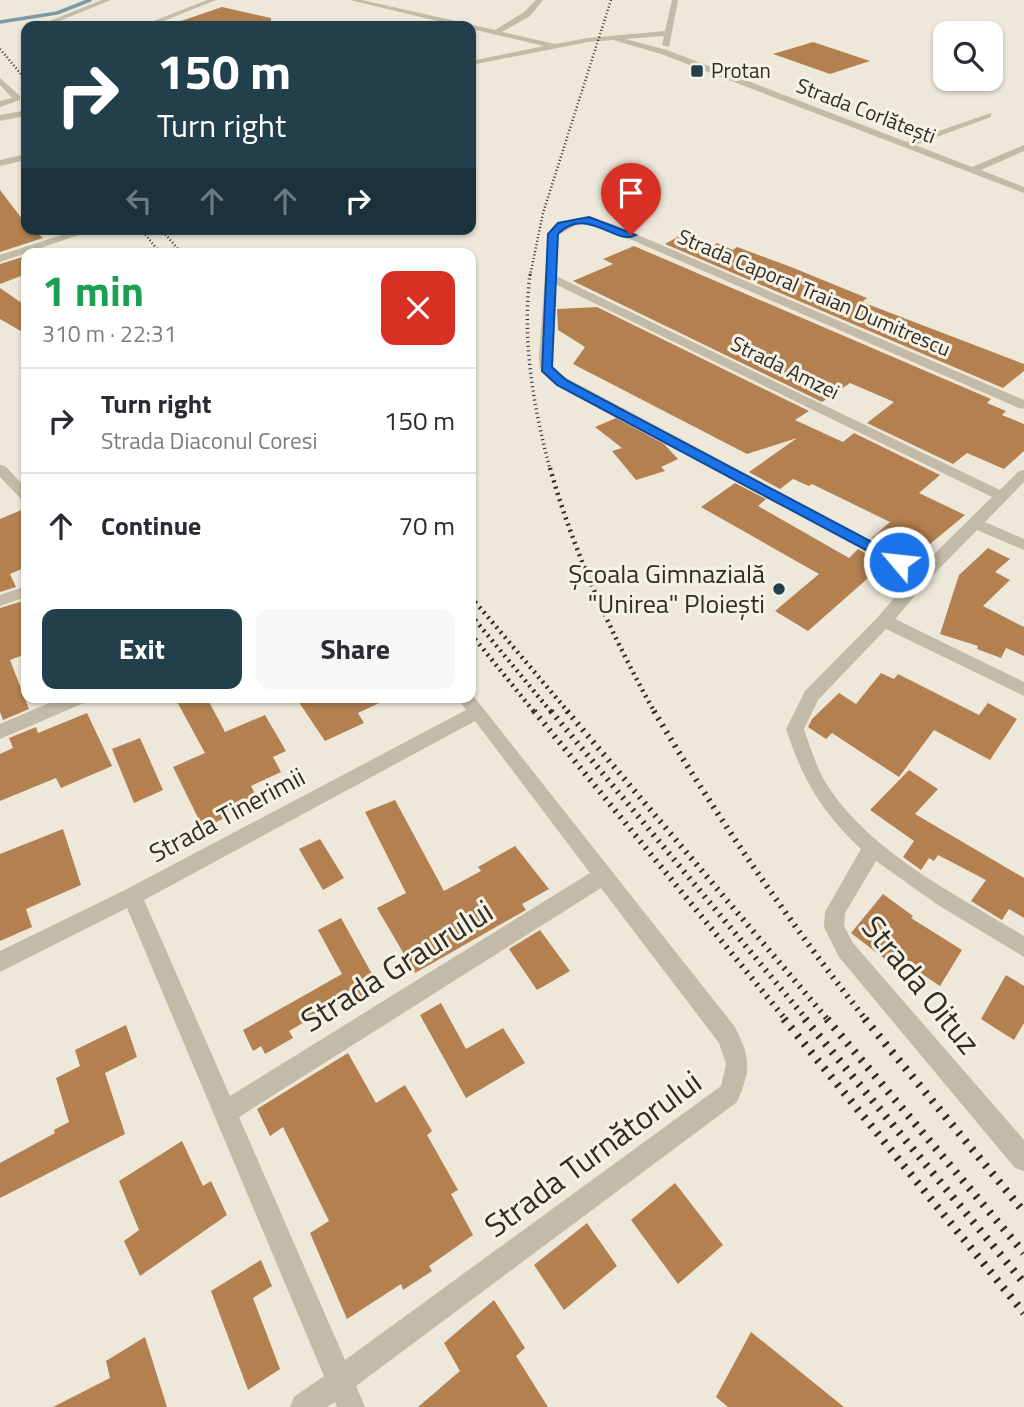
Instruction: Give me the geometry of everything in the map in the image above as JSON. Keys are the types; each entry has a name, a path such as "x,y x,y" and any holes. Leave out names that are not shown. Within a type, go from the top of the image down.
{"street":[{"path":"54,21 108,0"},
{"path":"158,21 213,0"},
{"path":"353,0 451,21"},
{"path":"498,31 527,14 540,0"},
{"path":"664,52 674,0"},
{"path":"476,26 553,46"},
{"path":"476,62 553,46 668,33"},
{"name":"Strada Corlătești","path":"616,39 664,52 1024,190"},
{"path":"0,80 17,98 0,104"},
{"path":"0,118 21,114"},
{"path":"907,145 988,115"},
{"path":"973,170 1024,148"},
{"path":"0,163 21,158"},
{"name":"Strada Caporal Traian Dumitrescu","path":"552,278 553,234 561,225 589,219 1024,405"},
{"path":"41,248 75,235"},
{"path":"0,259 21,254"},
{"path":"552,278 545,357 546,368 553,376 923,575"},
{"name":"Strada Amzei","path":"552,278 1000,496"},
{"path":"0,469 21,491"},
{"path":"1024,474 923,575 884,621 811,696 795,729 805,760 828,800 872,849 911,877 1024,947"},
{"path":"975,523 1024,545"},
{"path":"0,601 21,593"},
{"path":"884,621 1024,690"},
{"path":"0,732 67,703"},
{"name":"Strada Turnătorului","path":"304,1407 729,1094 738,1073 737,1055 727,1035 472,705"},
{"name":"Strada Tinerimii","path":"0,962 132,896 472,705"},
{"name":"Strada Oituz","path":"872,849 835,912 834,927 846,950 1024,1159"},
{"name":"Strada Graurului","path":"226,1112 603,876"},
{"path":"132,896 351,1407"}],"building":[{"path":"222,7 271,18 271,21 181,21"},
{"path":"813,42 870,61 830,74 773,54"},
{"path":"0,190 21,217 21,235 39,235 43,238 0,252"},
{"path":"681,235 713,246 717,243 733,250 737,247 791,267 867,298 862,302 1024,364 1024,371 1003,388 665,244"},
{"path":"634,246 991,399 987,403 1006,411 1002,415 1024,424 1024,451 1004,469 967,453 953,464 867,423 894,402 850,383 822,402 573,281 613,264 603,259"},
{"path":"21,258 21,276 0,284 0,264"},
{"path":"0,288 21,303 21,331 0,319"},
{"path":"597,307 809,411 795,420 843,442 854,433 940,475 919,493 965,515 912,559 872,538 890,522 812,484 809,486 793,479 780,489 749,472 797,438 747,454 573,364 585,347 558,330 557,309"},
{"path":"616,418 664,444 678,459 661,467 665,471 636,480 612,451 622,448 595,427"},
{"name":"Școala Gimnazială \"Unirea\" Ploiești","path":"735,483 766,499 758,506 849,558 858,549 884,564 808,631 775,611 819,574 701,507"},
{"path":"21,510 21,569 10,574 16,587 0,592 0,519"},
{"path":"988,548 1010,559 995,572 1010,580 983,606 1024,627 1024,656 1006,648 1001,658 977,649 978,646 940,634 959,575"},
{"path":"21,602 21,656 10,660 21,688 21,703 27,703 29,709 3,720 0,712 0,608"},
{"path":"881,673 894,679 898,674 979,715 988,703 1017,719 990,760 934,730 899,777 832,733 826,739 808,727 812,719 839,693 856,704"},
{"path":"178,703 210,703 225,732 265,715 286,751 273,757 281,772 251,786 257,798 224,812 227,817 203,828 173,767 205,753"},
{"path":"299,703 379,703 358,713 364,723 325,741"},
{"path":"87,713 112,766 61,788 56,778 0,801 0,754 13,748 9,738 36,727 38,733"},
{"path":"140,738 163,790 134,803 112,749"},
{"path":"909,770 938,789 915,814 1024,878 1024,918 1009,909 1002,920 971,901 986,880 938,855 934,861 929,858 921,870 903,857 914,841 870,810"},
{"path":"395,800 444,891 481,871 478,867 515,846 549,889 522,904 526,910 415,973 377,908 406,893 365,812"},
{"path":"63,829 81,885 26,909 32,927 0,941 0,854"},
{"path":"320,839 344,878 323,890 299,849"},
{"path":"883,894 913,916 911,918 962,950 940,986 895,956 890,963 851,933"},
{"path":"341,918 382,992 359,1004 353,994 289,1031 293,1038 265,1054 261,1046 253,1051 243,1030 342,974 318,930"},
{"path":"540,930 570,971 537,990 509,949"},
{"path":"1006,975 1024,986 1024,1023 1014,1040 981,1019"},
{"path":"441,1003 466,1049 503,1028 525,1063 466,1098 420,1015"},
{"path":"126,1025 137,1057 105,1073 125,1134 0,1198 0,1163 55,1133 54,1130 69,1122 56,1078 80,1066 75,1050"},
{"path":"348,1053 376,1103 405,1085 432,1131 427,1135 458,1190 451,1194 473,1235 429,1266 432,1271 403,1290 401,1284 347,1319 310,1233 329,1221 283,1127 270,1136 257,1109"},
{"path":"182,1141 203,1186 211,1181 227,1215 140,1276 124,1241 139,1230 119,1181"},
{"path":"675,1183 723,1245 678,1284 631,1220"},
{"path":"587,1223 617,1266 564,1310 534,1265"},
{"path":"261,1260 272,1286 253,1298 280,1369 248,1390 211,1291"},
{"path":"494,1300 525,1348 516,1356 548,1407 418,1407 460,1371 444,1343"},
{"path":"751,1332 844,1407 728,1407 716,1397"},
{"path":"145,1337 167,1407 53,1407 110,1378 106,1361"}],"waterway":[{"path":"0,22 57,13 90,0"}],"railway":[{"path":"530,276 543,213 611,0"},
{"path":"0,49 21,74"},
{"path":"146,235 156,248"},
{"path":"166,235 177,248"},
{"path":"530,274 528,348 539,421 550,469"},
{"path":"550,468 570,531 595,594 655,713"},
{"path":"476,603 569,713"},
{"path":"476,621 552,713"},
{"path":"476,640 535,713"},
{"path":"534,711 786,1020"},
{"path":"551,711 807,1020"},
{"path":"567,711 828,1020"},
{"path":"654,711 755,869 866,1020"},
{"path":"784,1019 1024,1313"},
{"path":"805,1019 1024,1283"},
{"path":"827,1019 1024,1253"},
{"path":"865,1019 1024,1212"}],"place":[{"name":"Protan","path":"697,71"},
{"name":"Școala Gimnazială \"Unirea\" Ploiești","path":"779,589"}],"route":[{"path":"631,235 589,219 561,225 553,234 546,368 562,383 899,562"}]}
